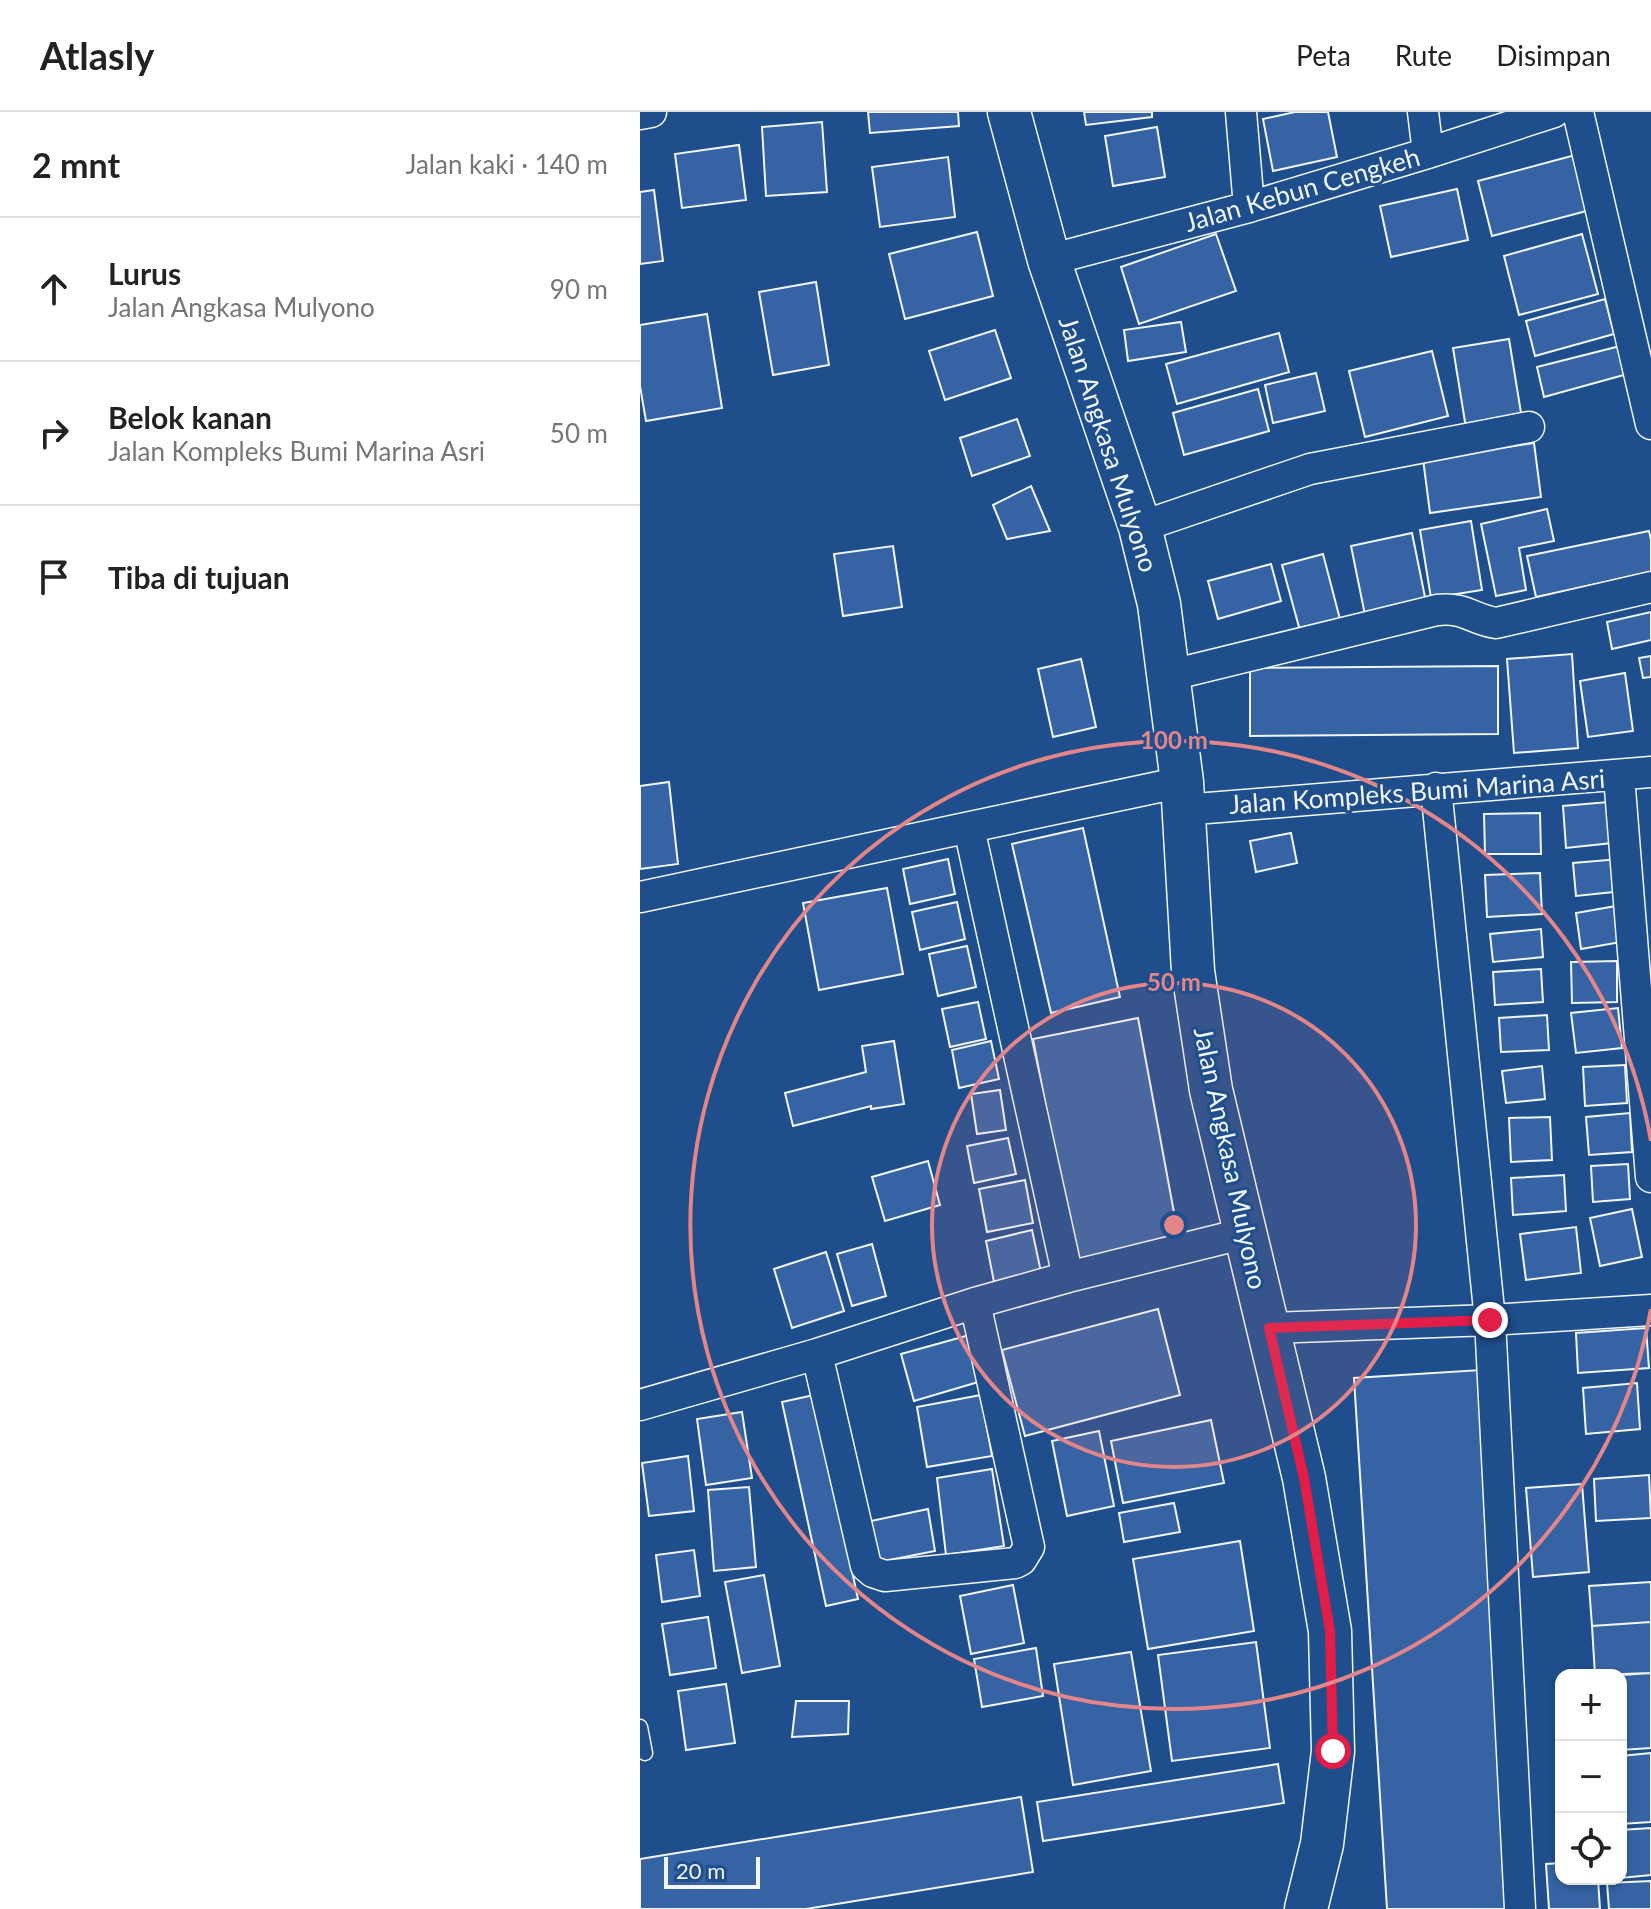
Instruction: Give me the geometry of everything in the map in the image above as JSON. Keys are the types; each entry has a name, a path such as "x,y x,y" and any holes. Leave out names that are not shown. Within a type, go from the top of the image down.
{"main road":[{"name":"Jalan Angkasa Mulyono","path":"1009,112 1049,260 1140,527 1159,604 1182,796 1193,971 1211,1090 1304,1478 1330,1631 1333,1751 1322,1844 1306,1909"}],"street":[{"path":"640,114 651,112"},
{"path":"1241,112 1249,207"},
{"path":"1423,112 1428,153"},
{"name":"Jalan Kebun Cengkeh","path":"1049,260 1249,207 1554,112"},
{"path":"1578,112 1651,424"},
{"path":"1140,527 1310,469 1529,427"},
{"path":"1167,676 1437,610 1452,608 1496,623 1651,587"},
{"name":"Jalan Kompleks Bumi Marina Asri","path":"1182,796 1436,788 1651,772"},
{"path":"1619,776 1651,1177"},
{"path":"1436,788 1490,1320 1520,1909"},
{"path":"640,897 969,828 1182,796"},
{"path":"969,828 1068,1277"},
{"path":"640,1405 817,1354 975,1303 1246,1233"},
{"path":"817,1354 866,1566 885,1576 1015,1563 1021,1560 1029,1547 975,1303"},
{"path":"1269,1328 1490,1320 1651,1310"}],"lane":[{"path":"640,1727 645,1753"}],"building":[{"path":"868,112 958,112 959,126 870,133"},
{"path":"1084,112 1152,112 1152,117 1086,125"},
{"path":"1295,112 1328,112 1337,157 1273,171 1263,119"},
{"path":"822,122 827,192 766,196 762,127"},
{"path":"1157,127 1165,177 1113,186 1105,136"},
{"path":"739,145 746,200 682,208 675,154"},
{"path":"1579,154 1594,209 1492,236 1478,181"},
{"path":"948,157 955,217 880,227 872,167"},
{"path":"1457,189 1468,240 1391,257 1380,206"},
{"path":"654,190 663,261 640,264 640,192"},
{"path":"977,232 993,296 905,319 889,254"},
{"path":"1216,234 1236,291 1139,324 1121,267"},
{"path":"1582,234 1598,294 1519,315 1504,256"},
{"path":"816,282 829,365 773,375 759,292"},
{"path":"1605,299 1614,334 1535,356 1526,321"},
{"path":"707,314 722,408 646,421 640,386 640,325"},
{"path":"1181,322 1186,352 1128,361 1124,330"},
{"path":"995,330 1011,378 945,400 929,351"},
{"path":"1279,333 1289,372 1177,404 1166,364"},
{"path":"1509,339 1522,419 1466,428 1453,348"},
{"path":"1624,345 1631,373 1544,397 1537,367"},
{"path":"1432,351 1448,416 1365,437 1349,371"},
{"path":"1316,373 1325,411 1273,423 1265,385"},
{"path":"1258,389 1269,431 1184,455 1173,413"},
{"path":"1017,419 1030,456 972,476 960,438"},
{"path":"1534,443 1541,497 1430,513 1423,459"},
{"path":"1031,486 1050,531 1007,539 993,505"},
{"path":"1547,509 1554,541 1519,548 1526,590 1496,596 1481,524"},
{"path":"1471,521 1482,590 1431,598 1420,530"},
{"path":"1649,531 1651,572 1536,597 1527,556"},
{"path":"1412,533 1426,602 1365,615 1351,546"},
{"path":"893,546 902,607 843,616 834,554"},
{"path":"1323,554 1342,627 1302,638 1282,565"},
{"path":"1271,564 1281,601 1218,619 1208,581"},
{"path":"1651,612 1651,640 1612,649 1607,622"},
{"path":"1572,654 1578,748 1514,753 1507,659"},
{"path":"1651,656 1651,677 1643,678 1639,658"},
{"path":"1081,659 1096,727 1053,737 1038,669"},
{"path":"1498,666 1498,734 1250,736 1250,668"},
{"path":"1625,673 1633,731 1588,737 1580,681"},
{"path":"669,782 678,864 640,869 640,786"},
{"path":"1608,802 1612,843 1566,848 1563,806"},
{"path":"1540,813 1541,854 1485,854 1484,814"},
{"path":"1083,828 1120,997 1051,1013 1012,844"},
{"path":"1291,833 1297,863 1256,872 1250,841"},
{"path":"948,859 955,894 910,904 903,869"},
{"path":"1620,859 1623,891 1576,896 1573,863"},
{"path":"1540,873 1542,914 1487,917 1485,875"},
{"path":"887,888 903,974 819,990 803,903"},
{"path":"957,902 965,939 920,950 912,912"},
{"path":"1616,906 1621,942 1581,949 1576,913"},
{"path":"1541,929 1543,957 1493,962 1490,934"},
{"path":"967,946 976,987 938,996 929,954"},
{"path":"1617,961 1617,1002 1572,1003 1571,962"},
{"path":"1541,969 1543,1002 1495,1005 1493,972"},
{"path":"978,1002 986,1039 950,1047 942,1009"},
{"path":"1618,1008 1622,1048 1576,1053 1571,1013"},
{"path":"1547,1015 1549,1050 1501,1052 1499,1018"},
{"path":"1138,1018 1180,1245 1076,1265 1033,1039"},
{"path":"894,1041 904,1104 871,1109 871,1106 793,1126 785,1093 866,1072 862,1046"},
{"path":"991,1041 999,1079 959,1088 952,1050"},
{"path":"1625,1065 1627,1103 1585,1106 1583,1067"},
{"path":"1542,1066 1545,1099 1506,1103 1502,1071"},
{"path":"1000,1090 1006,1130 977,1134 971,1094"},
{"path":"1630,1113 1632,1152 1589,1155 1586,1117"},
{"path":"1550,1117 1552,1160 1511,1162 1509,1118"},
{"path":"1008,1138 1016,1174 974,1183 967,1146"},
{"path":"928,1161 940,1205 885,1221 872,1177"},
{"path":"1628,1164 1630,1199 1593,1202 1591,1166"},
{"path":"1564,1175 1566,1211 1513,1215 1511,1178"},
{"path":"1025,1180 1033,1223 987,1232 979,1189"},
{"path":"1632,1209 1642,1257 1600,1266 1590,1218"},
{"path":"1576,1227 1581,1273 1526,1280 1520,1234"},
{"path":"1032,1230 1041,1272 994,1282 986,1241"},
{"path":"872,1244 886,1296 852,1306 837,1254"},
{"path":"826,1252 844,1311 792,1328 774,1269"},
{"path":"1158,1309 1180,1395 1025,1436 1002,1350"},
{"path":"1646,1328 1649,1368 1578,1373 1576,1333"},
{"path":"973,1334 985,1380 914,1401 901,1354"},
{"path":"1481,1370 1514,1909 1387,1909 1354,1378"},
{"path":"1637,1383 1640,1429 1586,1434 1583,1388"},
{"path":"814,1395 858,1599 826,1606 782,1402"},
{"path":"981,1395 992,1456 927,1467 917,1407"},
{"path":"742,1412 752,1478 706,1485 697,1419"},
{"path":"1211,1420 1224,1483 1123,1503 1111,1441"},
{"path":"1099,1431 1114,1506 1067,1516 1052,1441"},
{"path":"688,1456 694,1511 649,1516 642,1463"},
{"path":"992,1469 1004,1546 946,1555 937,1478"},
{"path":"1649,1475 1651,1518 1596,1521 1594,1479"},
{"path":"1582,1484 1589,1572 1533,1577 1526,1488"},
{"path":"749,1487 756,1567 714,1571 708,1490"},
{"path":"1174,1503 1180,1532 1124,1542 1119,1513"},
{"path":"928,1509 935,1551 879,1562 871,1521"},
{"path":"1240,1541 1254,1631 1148,1649 1133,1559"},
{"path":"694,1550 700,1596 662,1602 656,1555"},
{"path":"764,1575 780,1666 742,1673 725,1582"},
{"path":"1651,1582 1651,1622 1592,1626 1589,1586"},
{"path":"1013,1585 1024,1643 971,1654 960,1596"},
{"path":"708,1617 716,1668 670,1675 662,1624"},
{"path":"1651,1622 1651,1673 1627,1674 1627,1669 1595,1669 1592,1626"},
{"path":"1256,1642 1270,1748 1172,1761 1158,1655"},
{"path":"1036,1648 1043,1696 982,1707 974,1659"},
{"path":"1131,1652 1151,1771 1073,1785 1054,1664"},
{"path":"1651,1673 1651,1748 1627,1750 1627,1675"},
{"path":"726,1684 735,1743 686,1750 678,1691"},
{"path":"796,1701 849,1701 848,1734 792,1737"},
{"path":"1651,1753 1651,1822 1627,1824 1627,1755"},
{"path":"1278,1764 1284,1803 1043,1841 1037,1802"},
{"path":"1021,1797 1033,1872 806,1909 640,1909 640,1859"},
{"path":"1651,1828 1651,1875 1627,1877 1627,1830"},
{"path":"1555,1863 1555,1885 1598,1885 1600,1909 1549,1909 1546,1864"},
{"path":"1651,1881 1651,1909 1609,1909 1607,1885 1627,1885 1627,1882"}],"route":[{"path":"1333,1751 1330,1631 1304,1478 1269,1328 1490,1320"}]}
